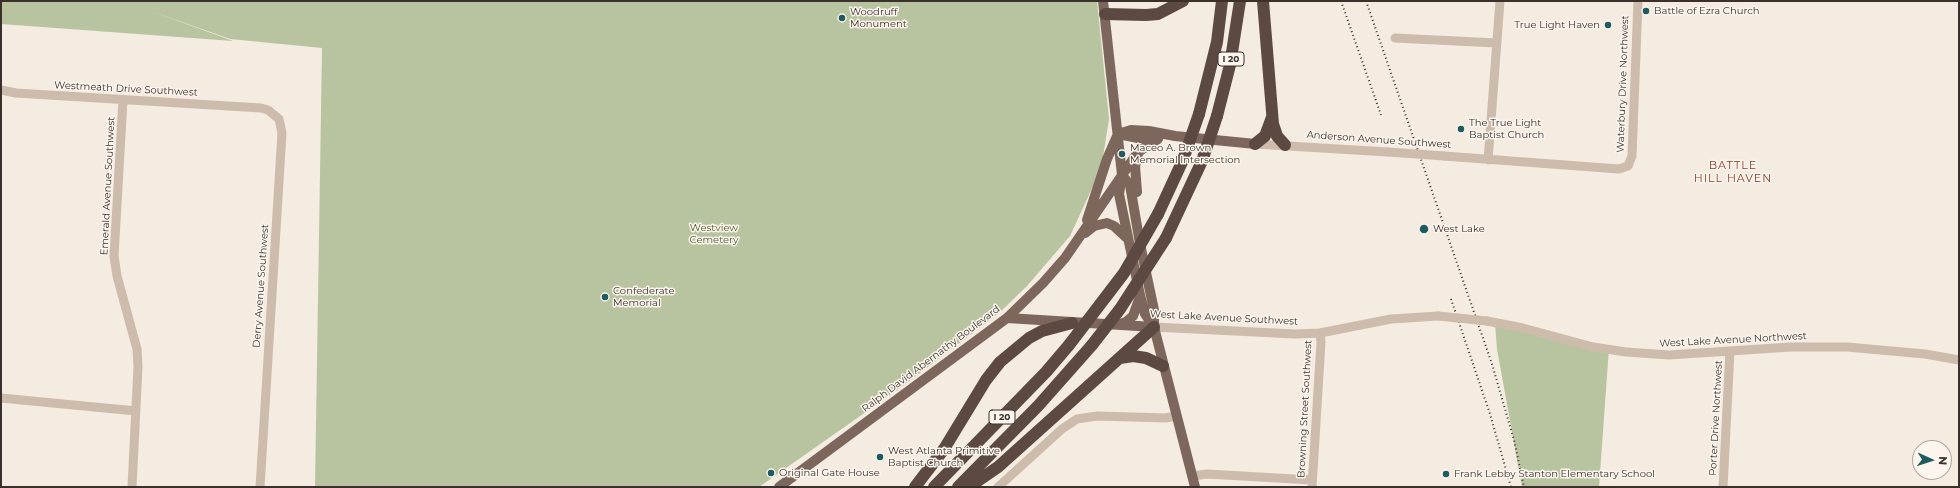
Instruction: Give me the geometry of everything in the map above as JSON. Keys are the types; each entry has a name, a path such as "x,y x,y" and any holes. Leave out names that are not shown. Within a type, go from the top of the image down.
{"highway":[{"path":"1105,14 1158,14 1183,1"},
{"name":"I 20","path":"934,487 1046,372 1069,345 1124,273 1158,214 1183,160 1199,114 1216,42 1222,1"},
{"name":"I 20","path":"958,487 1038,406 1092,345 1120,309 1166,238 1202,161 1217,116 1230,65 1240,1"},
{"path":"1263,1 1272,117 1274,130 1284,146"},
{"path":"1255,144 1265,136 1272,117"},
{"path":"915,487 944,449 986,380 1000,362 1029,338 1042,331 1072,323"},
{"path":"969,487 998,467 1154,327"},
{"path":"1120,358 1133,356 1146,358 1163,366"}],"main road":[{"path":"1103,1 1122,175 1118,194 1145,314 1154,327"},
{"name":"Anderson Avenue Southwest","path":"1118,134 1132,130 1255,144"},
{"path":"1082,235 1107,159 1118,134"},
{"name":"Anderson Avenue Southwest","path":"1118,134 1138,138 1175,136"},
{"path":"1154,327 1159,309 1137,195 1135,166 1138,152 1158,138"},
{"name":"Ralph David Abernathy Boulevard","path":"779,487 786,484 1007,318 1043,283 1065,258 1138,152"},
{"path":"1122,175 1130,185 1140,244 1154,310 1154,327 1195,487"},
{"path":"1082,235 1094,226 1107,223 1114,226 1127,238"},
{"path":"1119,325 1126,322 1133,316 1140,295"},
{"name":"West Lake Avenue Southwest","path":"1007,318 1154,327"}],"street":[{"path":"1488,160 1500,1"},
{"name":"Waterbury Drive Northwest","path":"1628,166 1632,156 1638,1"},
{"path":"1396,38 1497,43"},
{"name":"Westmeath Drive Southwest","path":"1,90 16,93 251,107"},
{"name":"Emerald Avenue Southwest","path":"123,100 114,256 117,276 137,349 138,367 132,487"},
{"name":"Derry Avenue Southwest","path":"251,107 262,108 274,114 281,125 282,133 260,487"},
{"name":"Anderson Avenue Southwest","path":"1255,144 1619,169 1628,166"},
{"name":"West Lake Avenue Southwest","path":"1154,327 1295,334 1320,333 1391,319 1438,316"},
{"name":"West Lake Avenue Northwest","path":"1438,316 1487,321 1524,328 1593,347 1626,352 1669,355 1847,346 1925,354 1959,360"},
{"name":"Browning Street Southwest","path":"1312,483 1321,342 1320,333"},
{"name":"Porter Drive Northwest","path":"1723,487 1730,351"},
{"path":"1,398 136,411"},
{"path":"998,487 1062,429 1077,419 1097,416 1166,418 1176,416"},
{"path":"1193,476 1207,474 1312,483"}],"green space":[{"name":"Westview Cemetery","path":"1,1 1097,1 1109,119 1101,169 1070,236 1027,286 998,314 900,388 759,487 315,487 322,48 230,39 151,11 233,41 1,24"},
{"path":"1495,324 1609,348 1599,487 1522,487 1497,349"}],"railway":[{"path":"1341,1 1381,115"},
{"path":"1366,1 1492,364 1514,440 1524,487"},
{"path":"1451,299 1490,414 1511,487"}],"place":[{"name":"Battle of Ezra Church","path":"1646,11"},
{"name":"Woodruff Monument","path":"842,18"},
{"name":"True Light Haven","path":"1608,25"},
{"name":"The True Light Baptist Church","path":"1461,129"},
{"name":"Maceo A. Brown Memorial Intersection","path":"1122,154"},
{"name":"West Lake","path":"1424,229"},
{"name":"Confederate Memorial","path":"605,297"},
{"name":"West Atlanta Primitive Baptist Church","path":"880,457"},
{"name":"Original Gate House","path":"771,473"},
{"name":"Frank Lebby Stanton Elementary School","path":"1446,474"}],"district":[{"name":"BATTLE HILL HAVEN","path":"1733,172"}]}
